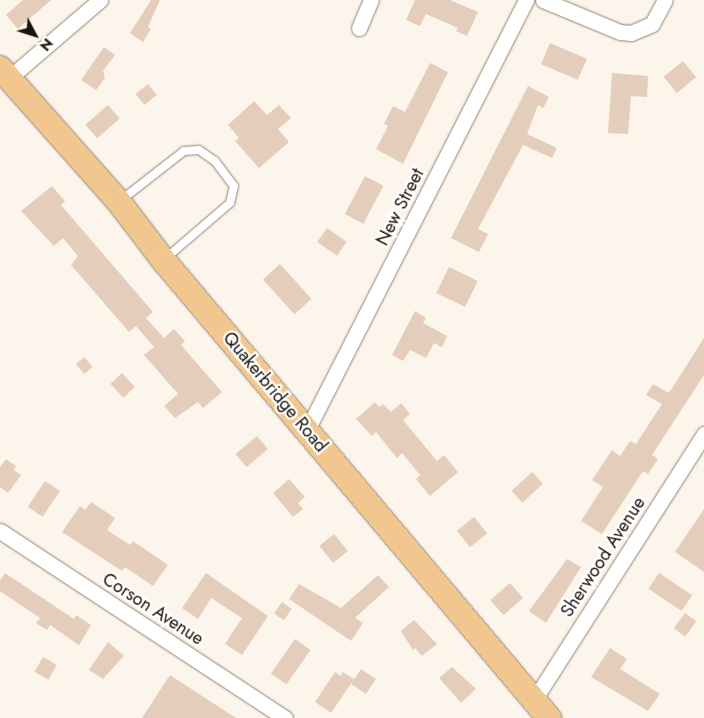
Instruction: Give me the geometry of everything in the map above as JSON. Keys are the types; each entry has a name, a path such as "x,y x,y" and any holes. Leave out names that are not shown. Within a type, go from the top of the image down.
{"main road":[{"name":"Quakerbridge Road","path":"4,73 118,202 164,260 549,718"}],"street":[{"path":"4,73 100,0"},
{"path":"359,28 371,0"},
{"name":"New Street","path":"307,430 526,0"},
{"path":"543,0 620,32 631,33 652,24 665,0"},
{"name":"Sherwood Avenue","path":"534,700 704,434"},
{"name":"Corson Avenue","path":"0,532 285,718"}],"lane":[{"path":"118,202 184,152 199,150 215,161 234,186 230,203 164,260"}],"building":[{"path":"23,0 51,0 18,29 6,15"},
{"path":"151,0 160,0 148,27 151,29 143,42 130,33"},
{"path":"415,0 450,0 478,12 467,36 456,31 458,28 426,14 420,26 406,20"},
{"path":"550,43 587,59 578,80 541,64"},
{"path":"104,47 115,55 103,71 105,78 96,90 81,80"},
{"path":"683,61 696,77 677,93 664,77"},
{"path":"430,63 448,72 403,164 376,149 388,126 384,124 393,106 405,112"},
{"path":"612,73 648,76 647,97 631,96 628,134 608,133"},
{"path":"148,84 157,95 144,105 136,94"},
{"path":"528,86 549,97 543,108 538,105 527,134 557,148 552,158 523,145 478,229 488,234 479,252 451,238"},
{"path":"254,101 267,115 279,105 291,118 278,129 289,142 259,168 235,141 239,138 228,125"},
{"path":"108,105 120,119 97,138 85,125"},
{"path":"365,176 384,186 363,224 345,214"},
{"path":"52,186 65,201 61,205 153,312 146,318 164,338 174,329 185,341 181,345 222,392 203,408 198,402 175,418 164,406 178,394 144,355 154,347 136,326 129,332 71,265 78,256 63,238 54,246 21,211"},
{"path":"327,228 347,242 337,256 317,242"},
{"path":"280,264 311,299 294,314 263,279"},
{"path":"449,267 478,281 465,307 436,293"},
{"path":"415,311 426,318 423,323 447,336 442,347 434,343 426,358 410,350 403,361 392,355"},
{"path":"704,338 704,375 652,455 658,459 648,474 643,471 602,534 581,521 603,487 592,480 612,450 620,456 630,441 636,444 662,404 646,395 653,384 669,393"},
{"path":"84,357 93,367 85,374 76,364"},
{"path":"122,373 135,387 123,398 110,384"},
{"path":"375,402 379,407 383,404 391,412 401,403 410,414 403,420 437,461 444,455 458,472 430,496 416,479 420,475 402,453 397,458 376,432 372,436 356,419"},
{"path":"257,436 268,449 246,467 236,454"},
{"path":"6,459 16,466 14,470 21,475 8,493 0,487 0,467"},
{"path":"532,472 543,484 522,503 512,491"},
{"path":"289,479 305,497 298,503 303,509 293,517 273,493"},
{"path":"45,481 60,491 43,517 28,507"},
{"path":"91,502 115,518 107,530 130,545 133,541 168,565 153,586 125,567 122,571 62,532 80,506 85,510"},
{"path":"704,509 704,572 675,552"},
{"path":"474,517 487,533 470,547 457,531"},
{"path":"334,534 348,551 333,563 319,546"},
{"path":"567,559 581,567 546,623 529,611"},
{"path":"5,573 74,619 76,615 91,625 79,645 50,625 47,630 36,623 40,618 0,591 0,581"},
{"path":"206,573 268,616 242,655 225,644 242,618 211,598 198,619 182,608"},
{"path":"659,573 692,595 682,611 648,589"},
{"path":"378,575 389,587 355,618 363,623 351,641 289,599 299,584 341,608"},
{"path":"510,583 523,598 503,615 490,600"},
{"path":"282,602 292,609 284,620 274,613"},
{"path":"685,613 696,621 685,637 674,628"},
{"path":"414,620 437,644 422,656 415,648 413,650 401,631"},
{"path":"295,639 311,650 286,684 271,673"},
{"path":"108,642 124,656 103,679 89,670"},
{"path":"610,648 627,659 620,669 660,694 648,711 591,677"},
{"path":"43,657 57,665 48,680 34,672"},
{"path":"452,667 476,689 461,703 439,678"},
{"path":"361,669 376,679 366,694 351,684"},
{"path":"335,672 341,676 343,672 354,679 331,713 315,702"},
{"path":"170,675 199,694 236,718 142,718"}]}
